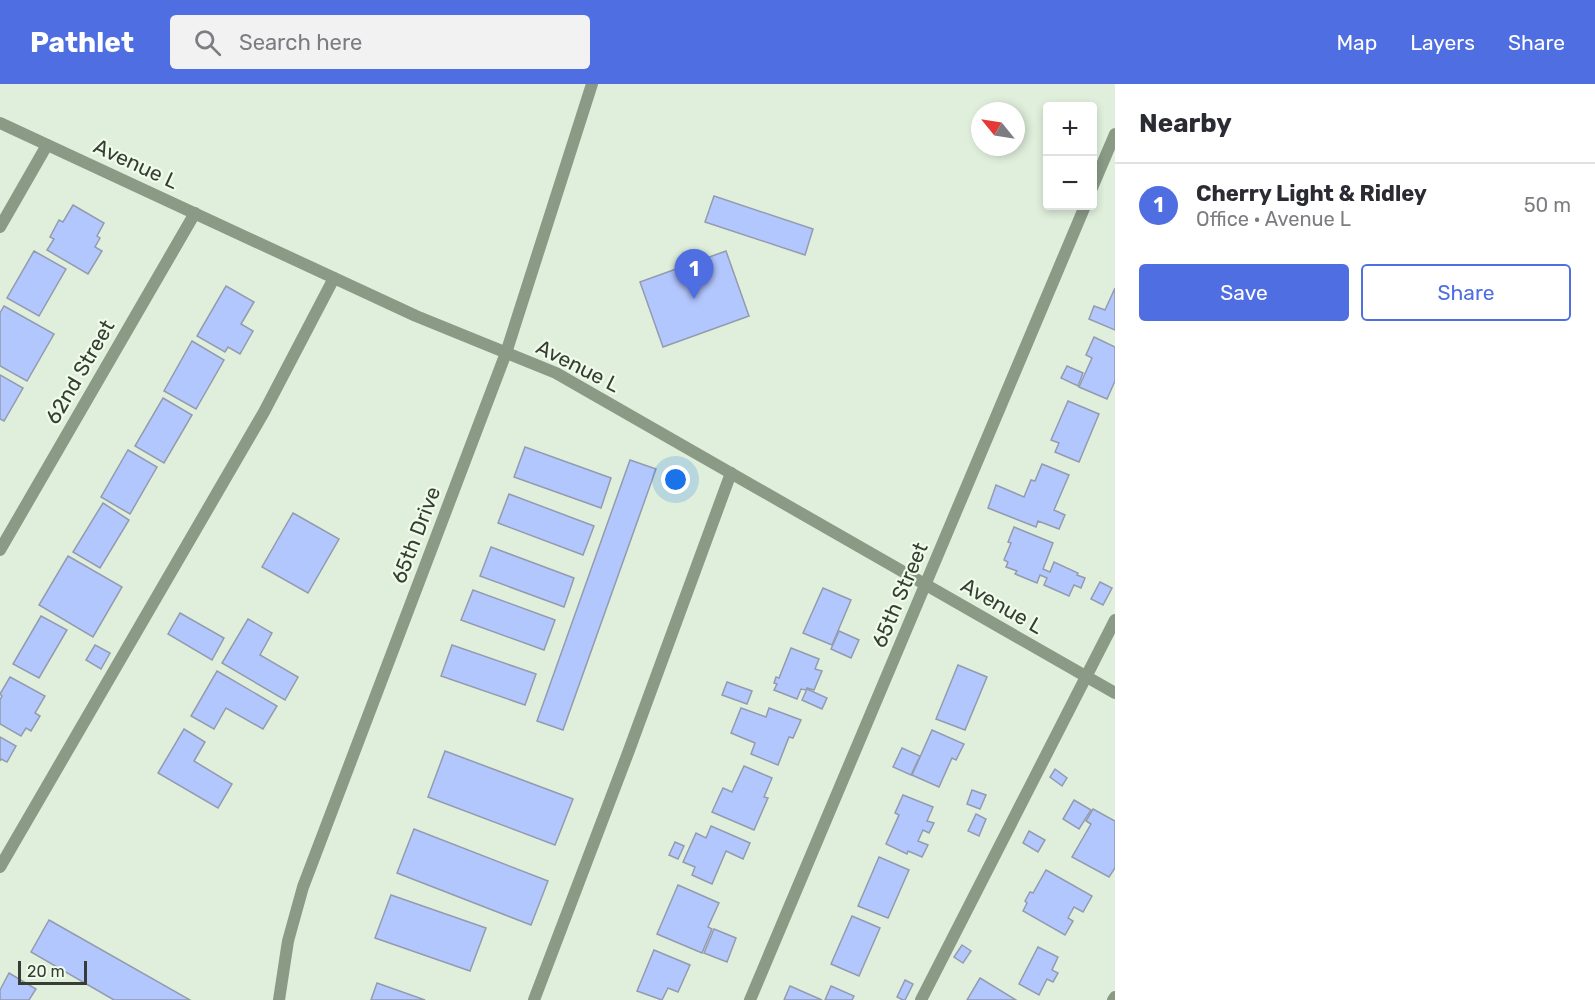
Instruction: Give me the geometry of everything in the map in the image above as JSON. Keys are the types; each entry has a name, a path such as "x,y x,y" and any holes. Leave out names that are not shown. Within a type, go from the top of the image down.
{"street":[{"name":"65th Drive","path":"279,1000 288,941 303,887 506,353 592,84"},
{"name":"Avenue L","path":"0,123 416,316 556,373 1115,693"},
{"path":"1097,176 1115,134"},
{"path":"0,227 47,144"},
{"name":"65th Street","path":"750,1000 1083,210"},
{"name":"62nd Street","path":"0,550 195,213"},
{"path":"0,867 264,412 334,278"},
{"path":"534,1000 731,473"},
{"path":"921,1000 1115,620"}],"building":[{"path":"714,196 813,229 805,255 705,222"},
{"path":"73,205 104,223 97,236 100,238 95,247 102,251 88,274 47,250 54,239 50,237 59,220 63,222"},
{"path":"34,251 66,269 39,316 7,298"},
{"path":"726,251 749,316 663,347 640,282"},
{"path":"226,286 254,302 241,324 253,331 240,354 228,347 225,352 197,336"},
{"path":"1115,288 1115,330 1089,319 1094,306 1105,310"},
{"path":"4,306 54,334 27,381 0,366 0,313"},
{"path":"1094,337 1115,347 1115,381 1107,399 1079,387 1092,358 1086,355"},
{"path":"192,341 224,360 196,409 164,391"},
{"path":"1067,366 1083,373 1078,386 1061,378"},
{"path":"0,375 23,388 4,421 0,419"},
{"path":"163,398 192,415 164,463 135,446"},
{"path":"1068,401 1099,414 1079,462 1055,452 1059,443 1051,440"},
{"path":"525,447 611,478 601,508 514,477"},
{"path":"128,450 157,467 130,514 101,497"},
{"path":"630,460 656,469 563,730 537,721"},
{"path":"1042,464 1069,475 1054,510 1065,515 1059,529 1038,521 1036,527 988,508 996,485 1024,497 1031,480 1035,481"},
{"path":"509,494 594,526 583,555 498,523"},
{"path":"103,503 129,520 100,568 73,552"},
{"path":"293,513 339,539 308,593 262,567"},
{"path":"1014,527 1053,543 1043,569 1050,572 1054,562 1078,573 1077,575 1085,578 1081,588 1074,585 1069,596 1044,585 1047,578 1040,575 1037,583 1015,574 1017,571 1006,567 1008,562 1004,560"},
{"path":"491,547 574,578 564,607 480,576"},
{"path":"68,556 122,587 93,637 39,605"},
{"path":"1100,582 1112,588 1103,605 1091,599"},
{"path":"823,588 851,600 832,645 803,633"},
{"path":"473,590 555,620 544,650 461,620"},
{"path":"180,613 224,638 212,660 168,634"},
{"path":"41,616 67,630 39,678 13,664"},
{"path":"248,619 272,633 260,655 298,677 285,700 222,663"},
{"path":"839,631 859,640 851,658 831,649"},
{"path":"95,645 110,653 101,669 86,660"},
{"path":"452,645 536,674 525,705 441,676"},
{"path":"791,648 819,659 815,669 822,671 814,690 801,689 797,699 774,690 777,684 774,683 776,677 779,678"},
{"path":"958,665 987,677 965,730 936,719"},
{"path":"217,671 277,706 263,729 226,708 214,729 191,716"},
{"path":"10,677 45,696 35,713 40,716 31,731 26,728 21,736 0,724 2,696 0,694"},
{"path":"727,682 752,691 747,704 722,695"},
{"path":"807,689 827,698 822,709 802,700"},
{"path":"741,708 766,717 769,708 801,720 793,738 789,737 778,765 751,754 755,743 731,733"},
{"path":"184,729 205,742 194,761 232,784 218,808 158,773"},
{"path":"932,730 964,744 956,760 952,758 939,787 912,775"},
{"path":"0,737 16,746 7,762 1,759 0,761"},
{"path":"902,748 920,756 911,775 893,767"},
{"path":"445,751 573,799 555,845 428,797"},
{"path":"744,766 772,778 764,797 768,798 754,830 712,812 723,788 732,792"},
{"path":"1055,769 1067,778 1062,786 1050,777"},
{"path":"972,790 986,795 980,809 967,804"},
{"path":"903,795 933,807 927,821 934,823 929,833 923,830 918,841 928,845 922,857 908,851 907,854 886,844 899,815 895,813"},
{"path":"1074,800 1091,810 1079,829 1063,819"},
{"path":"1093,809 1115,821 1115,868 1109,877 1072,857 1091,824 1086,821"},
{"path":"976,814 986,819 979,836 968,831"},
{"path":"711,826 750,843 743,859 726,851 712,884 692,875 695,867 683,862 696,833 706,838"},
{"path":"414,829 548,881 531,925 397,873"},
{"path":"1029,831 1045,840 1038,852 1023,843"},
{"path":"675,842 684,846 678,859 669,855"},
{"path":"879,857 909,870 888,918 858,906"},
{"path":"1046,870 1092,896 1083,912 1074,907 1068,918 1073,921 1065,935 1023,911 1030,892 1033,893"},
{"path":"678,885 719,903 708,927 712,929 702,953 657,934"},
{"path":"391,895 486,928 470,971 375,938"},
{"path":"852,916 880,928 859,976 831,964"},
{"path":"49,920 190,1000 114,1000 31,952"},
{"path":"714,929 736,938 727,962 704,953"},
{"path":"962,945 971,951 963,963 954,957"},
{"path":"1038,947 1058,957 1052,970 1058,973 1053,982 1047,979 1039,995 1019,984"},
{"path":"654,950 690,965 678,992 668,988 662,1000 637,991"},
{"path":"9,973 36,989 29,1000 0,1000 0,990"},
{"path":"980,978 1016,1000 967,1000"},
{"path":"905,980 913,984 903,1000 897,997"},
{"path":"377,983 425,1000 371,1000"},
{"path":"790,986 822,1000 784,1000"},
{"path":"831,986 854,996 852,1000 825,1000"}],"place":[{"name":"Cherry Light & Ridley","path":"694,299"}]}
